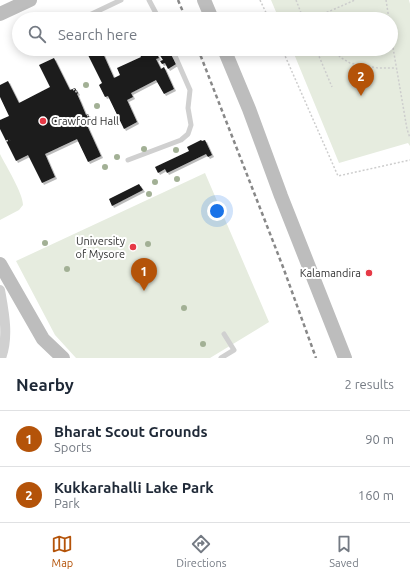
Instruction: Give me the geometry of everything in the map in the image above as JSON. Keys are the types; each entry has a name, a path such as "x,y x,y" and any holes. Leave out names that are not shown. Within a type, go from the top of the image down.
{"street":[{"path":"0,14 30,0"},
{"path":"204,0 209,12"},
{"path":"227,56 249,109 281,196 345,358"},
{"path":"0,264 43,340 63,358"},
{"path":"0,290 6,328 4,350 1,358"}],"lane":[{"path":"96,12 121,0"},
{"path":"149,0 155,12"},
{"path":"128,160 181,140 188,134 191,125 188,108 190,90 175,56"},
{"path":"222,358 234,350 224,334"}],"path":[{"path":"260,0 266,12"},
{"path":"296,0 300,12"},
{"path":"328,12 355,0"},
{"path":"386,0 388,12"},
{"path":"285,56 338,176 410,160"},
{"path":"319,56 332,87"},
{"path":"339,56 350,63 378,68 396,68"},
{"path":"394,56 407,129 410,138"},
{"path":"73,90 75,89 77,94"},
{"path":"87,114 89,118 87,119"},
{"path":"6,141 10,140"}],"shaded area":[{"path":"271,0 409,0 410,146 408,143 339,163 295,56 398,56 398,12 276,12"},
{"path":"0,154 17,187 23,205 19,210 0,220"},
{"path":"205,173 269,322 210,358 76,358 55,335 16,261"}],"building":[{"path":"88,56 104,56 114,78 120,75 117,68 140,56 158,56 159,58 156,59 161,69 164,67 174,89 164,94 156,80 131,93 133,97 127,100 137,122 124,129 108,96 105,97 99,85 102,83"},
{"path":"160,56 172,56 176,64 168,69 165,63 162,64 160,61 163,60"},
{"name":"Crawford Hall","path":"54,58 70,90 75,88 78,93 77,94 86,115 88,114 90,119 85,121 101,156 88,162 77,139 45,154 55,177 42,183 28,155 16,161 0,129 0,120 9,116 0,97 0,85 8,81 19,103 50,87 39,65"},
{"path":"201,140 205,140 212,155 208,157 206,154 167,173 165,169 158,173 155,167 189,151 187,147"},
{"path":"139,184 143,190 112,206 109,199"}],"railway":[{"path":"178,0 183,12"},
{"path":"201,56 283,267 316,358"}],"place":[{"name":"Kukkarahalli Lake Park","path":"361,96"},
{"name":"Crawford Hall","path":"43,121"},
{"name":"University of Mysore","path":"133,247"},
{"name":"Kalamandira","path":"369,273"},
{"name":"Bharat Scout Grounds","path":"144,291"}]}
